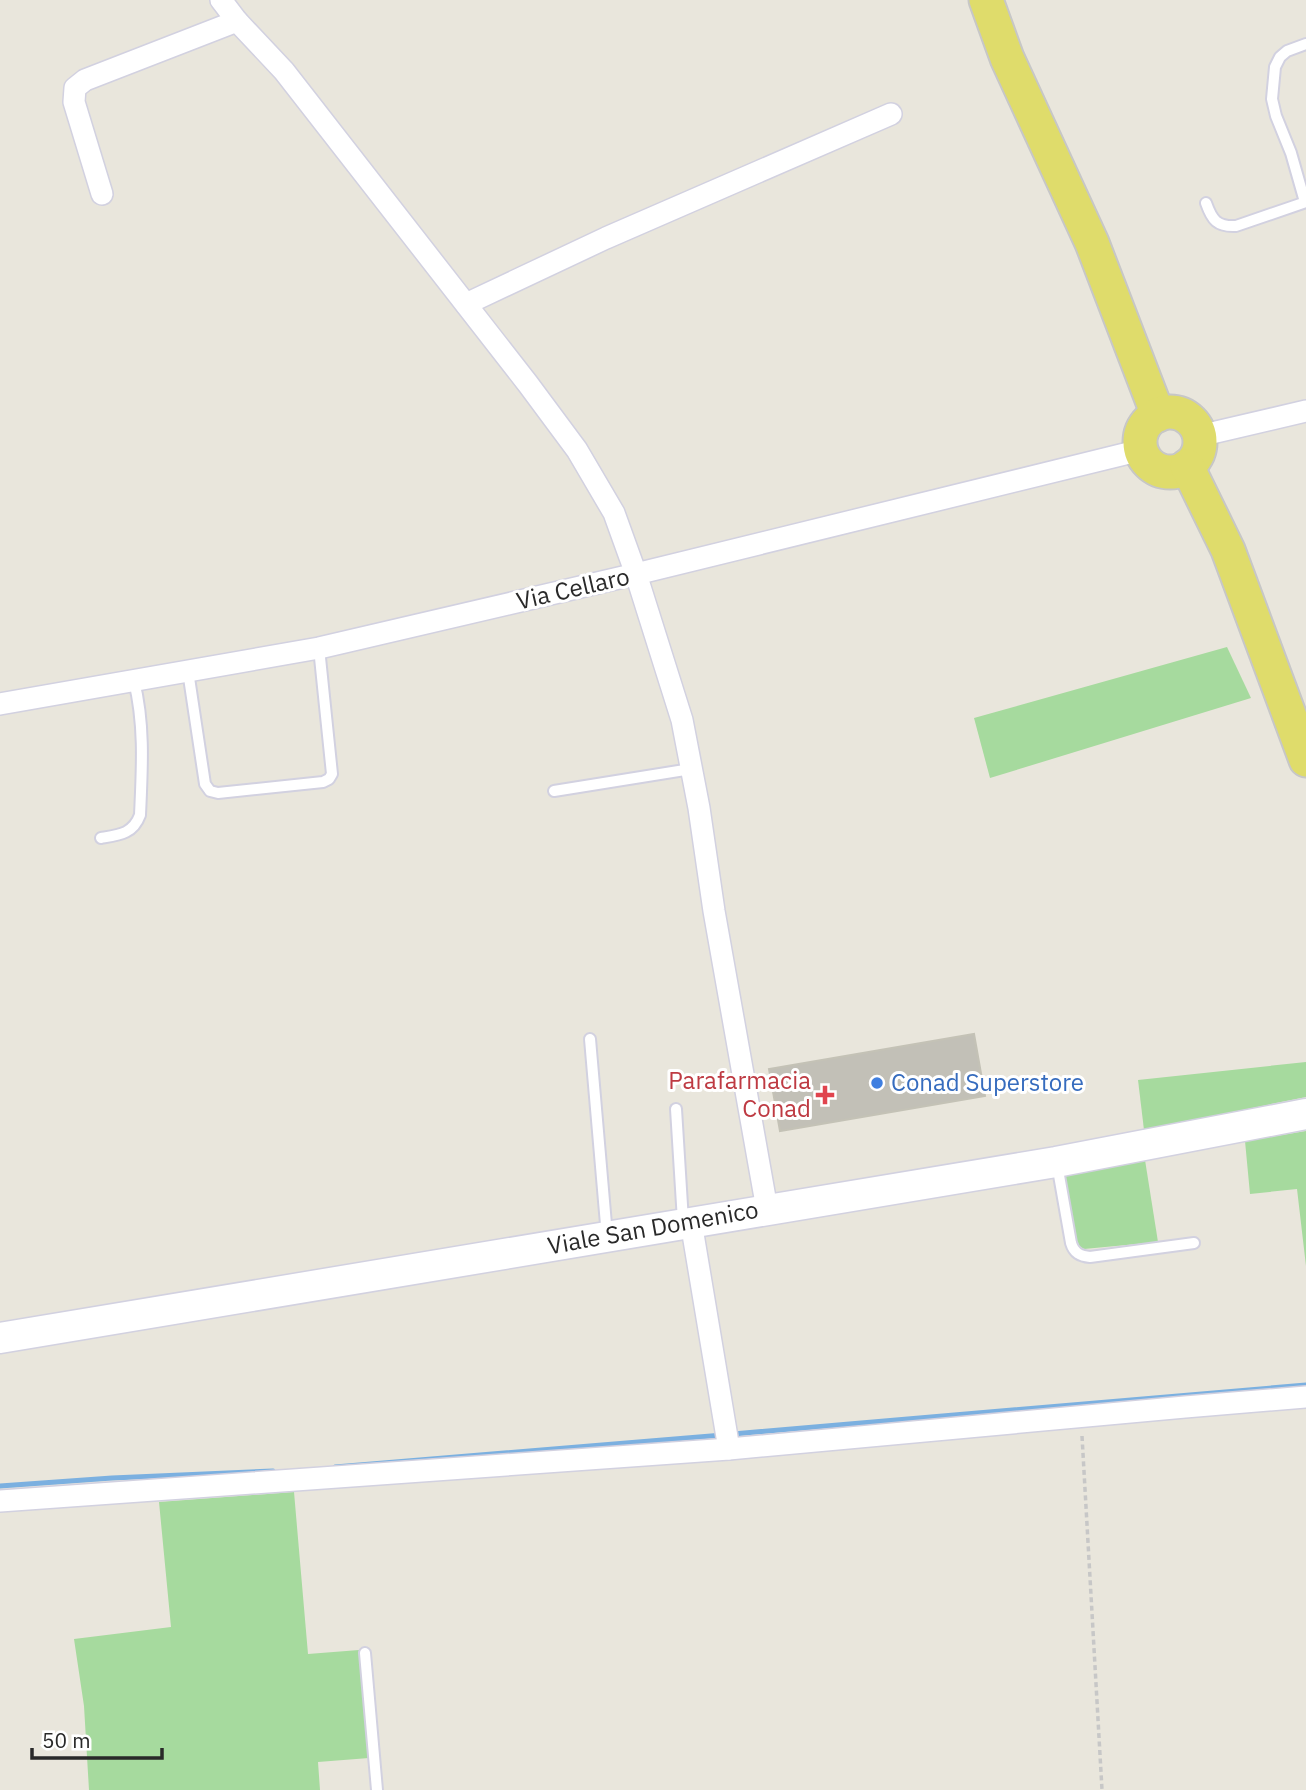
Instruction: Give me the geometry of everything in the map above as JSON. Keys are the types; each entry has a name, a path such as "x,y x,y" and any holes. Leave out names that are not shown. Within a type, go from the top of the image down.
{"main road":[{"path":"986,0 1007,58 1092,243 1158,415"},
{"path":"1167,412 1184,416 1196,428 1199,436 1198,453 1193,461 1178,470 1160,470 1145,459 1141,450 1141,433 1151,419 1167,412"},
{"path":"1187,466 1228,550 1306,760"},
{"name":"Viale San Domenico","path":"0,1338 1056,1162 1306,1114"}],"street":[{"path":"221,0 284,72 528,384 577,450 614,513 682,720 767,1209"},
{"path":"102,194 74,102 75,88 85,80 237,21"},
{"path":"466,304 606,238 891,114"},
{"path":"1199,436 1306,411"},
{"name":"Via Cellaro","path":"0,704 319,648 636,574 1141,450"},
{"path":"687,1222 727,1438"},
{"path":"0,1501 727,1438 1081,1416 1306,1397"}],"lane":[{"path":"1206,203 1216,222 1225,226 1236,226 1306,202 1272,99 1275,67 1280,57 1287,51 1306,44"},
{"path":"188,671 205,784 210,791 218,793 323,782 332,774 319,648"},
{"path":"101,838 132,830 140,815 143,750 139,701 134,681"},
{"path":"554,791 691,769"},
{"path":"590,1039 607,1236"},
{"path":"676,1109 687,1222"},
{"path":"1056,1162 1071,1243 1077,1254 1090,1257 1194,1243"},
{"path":"365,1653 377,1790"}],"path":[{"path":"1081,1416 1102,1790"}],"green space":[{"path":"1227,647 1251,698 990,778 974,718"},
{"path":"1306,1062 1306,1097 1144,1130 1138,1080"},
{"path":"1306,1131 1306,1266 1297,1189 1250,1194 1245,1141"},
{"path":"1145,1160 1158,1242 1084,1249 1079,1246 1064,1173"},
{"path":"294,1492 308,1654 359,1650 369,1758 318,1762 320,1790 89,1790 84,1706 74,1639 171,1627 159,1502"}],"building":[{"name":"Conad Superstore","path":"974,1034 985,1096 780,1131 769,1069"}],"waterway":[{"path":"733,1434 1306,1385"},
{"path":"335,1467 723,1435"},
{"path":"0,1486 273,1471"}],"place":[{"name":"Conad Superstore","path":"877,1083"},
{"name":"Parafarmacia Conad","path":"825,1095"}]}
